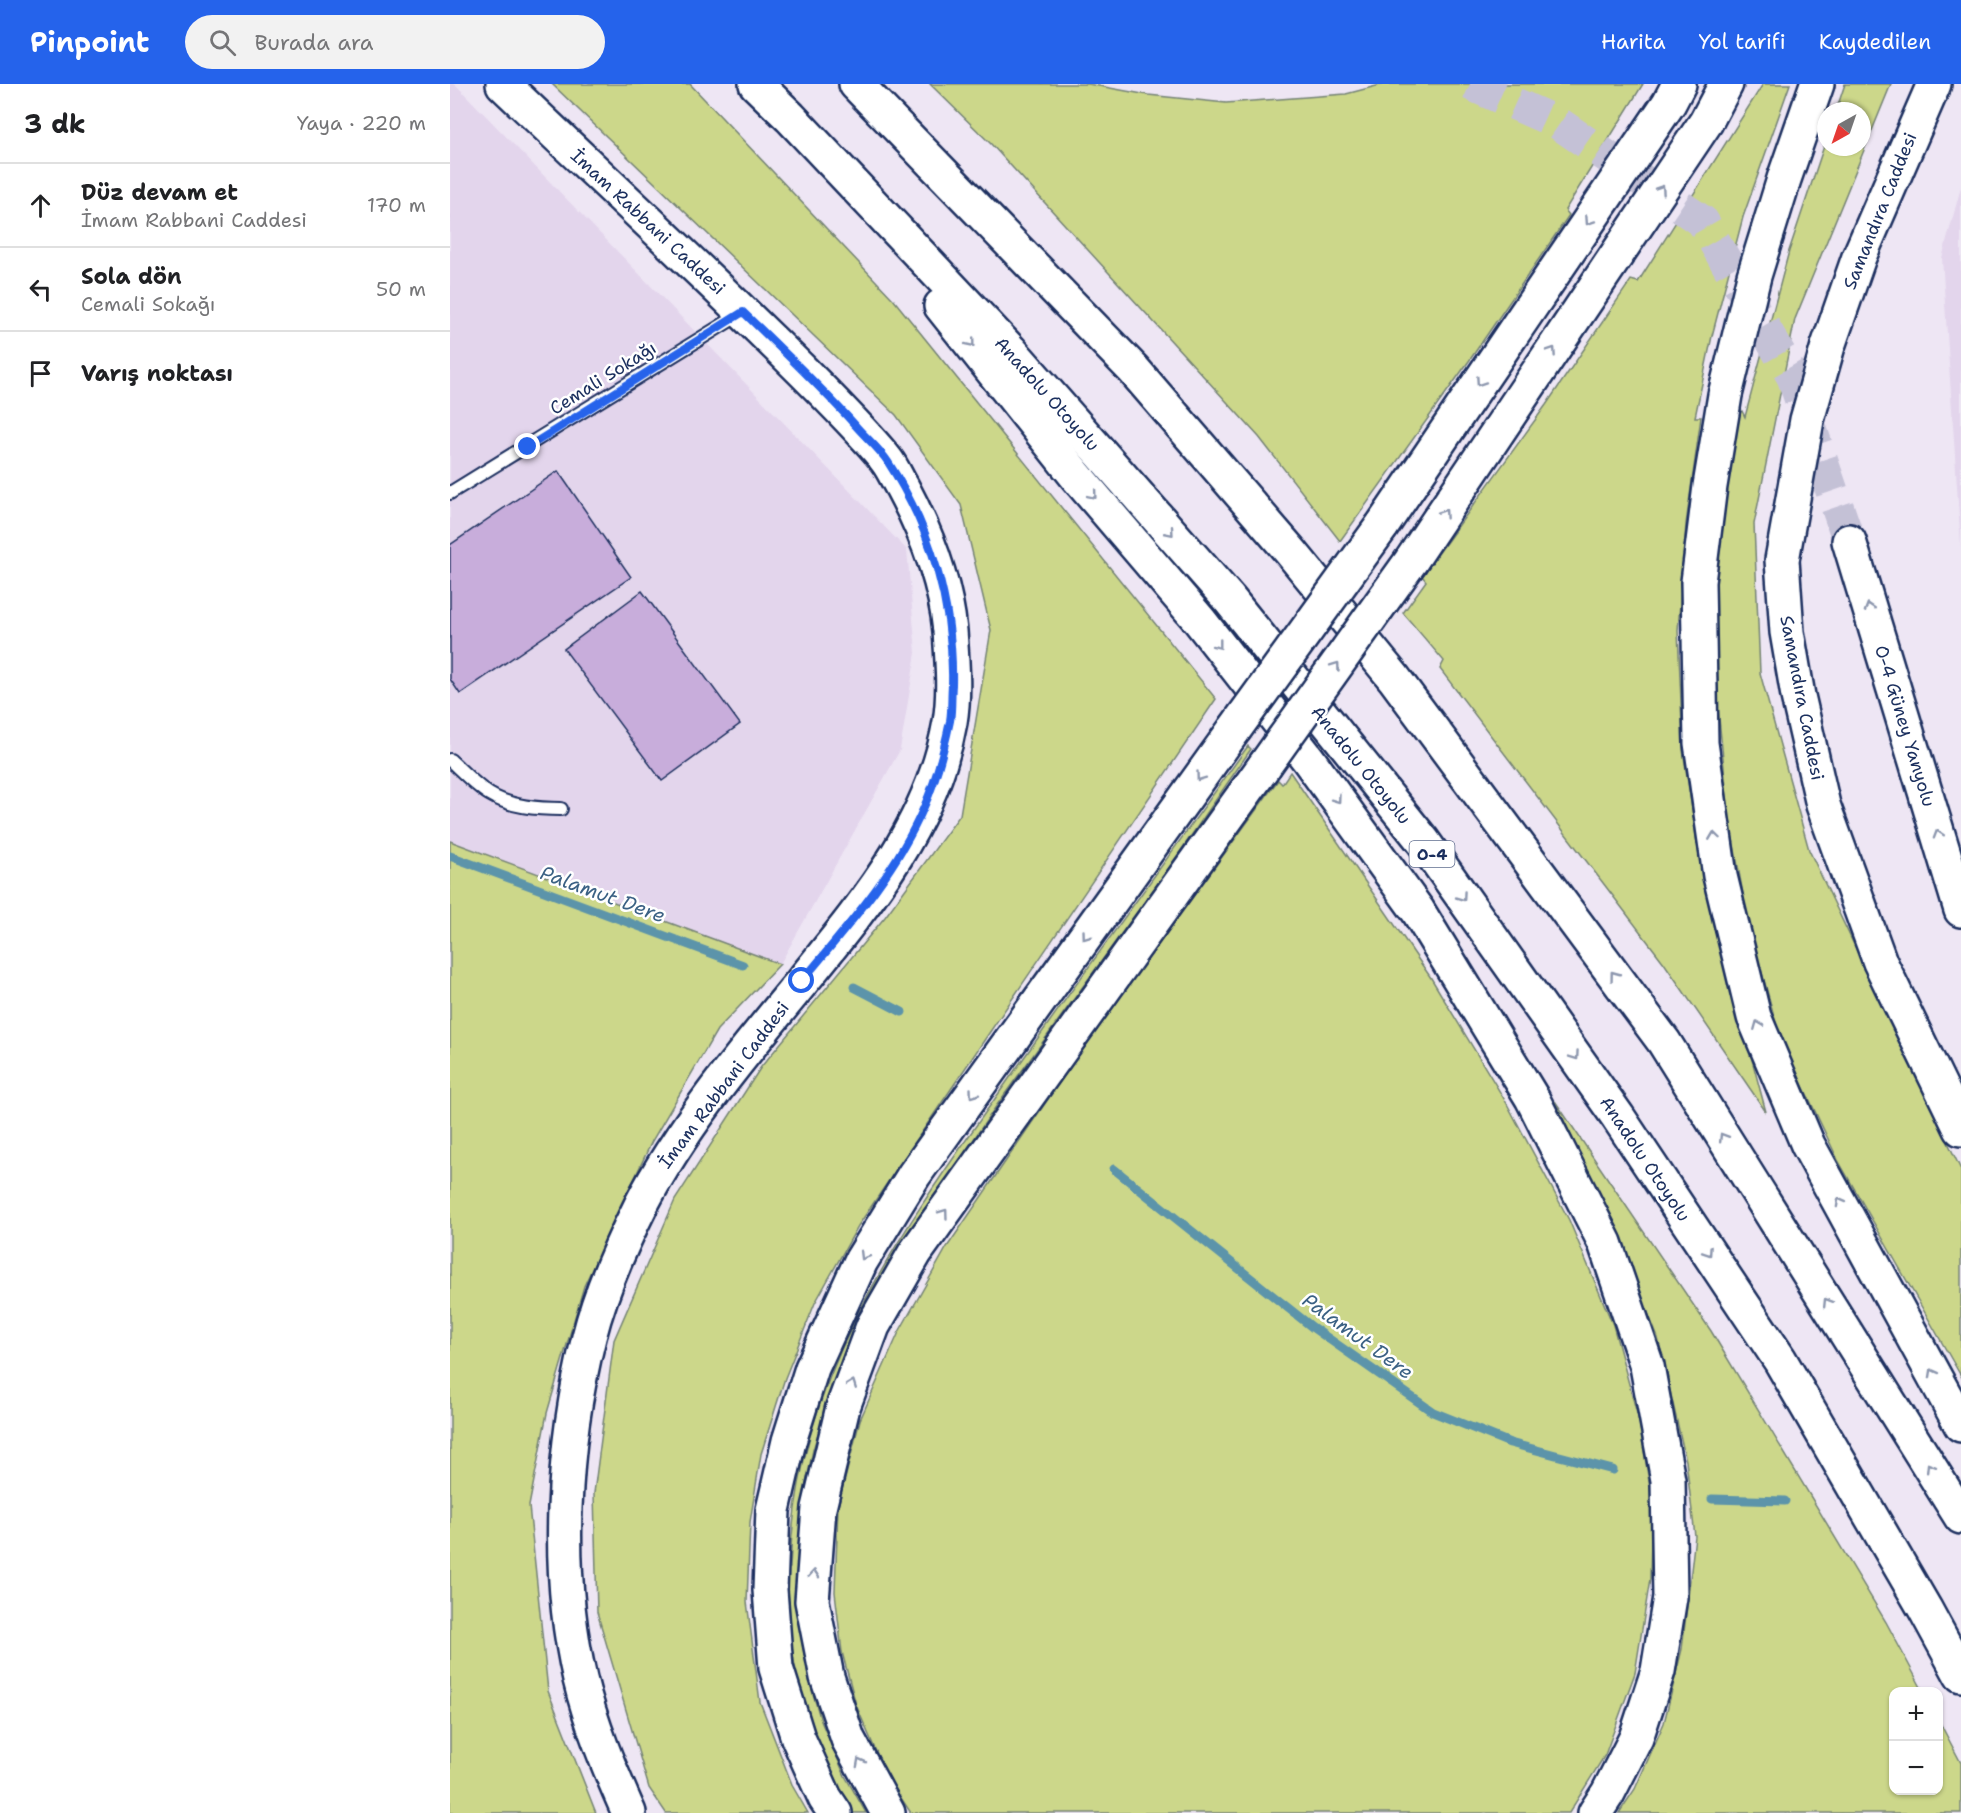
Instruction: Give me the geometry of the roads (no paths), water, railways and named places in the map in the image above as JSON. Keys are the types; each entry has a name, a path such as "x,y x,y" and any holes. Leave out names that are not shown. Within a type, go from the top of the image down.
{"main road":[{"name":"İmam Rabbani Caddesi","path":"503,84 743,312 832,400 887,461 912,505 934,555 948,610 952,660 951,719 937,773 923,809 897,857 860,910 764,1028 666,1159 613,1266 590,1333 579,1383 568,1460 564,1535 569,1617 580,1682 628,1813"},
{"name":"Anadolu Otoyolu","path":"756,84 1010,350 1229,599 1423,841 1618,1117 1780,1360 1961,1674"},
{"path":"856,84 1132,369 1292,552 1394,678 1664,1042 1961,1517"},
{"path":"835,1813 825,1798 798,1738 776,1668 770,1590 773,1510 789,1441 812,1368 861,1261 914,1175 1382,526 1563,260 1679,84"},
{"path":"888,1813 848,1739 827,1677 812,1601 819,1508 843,1407 873,1326 915,1253 1411,561 1706,122 1726,84"},
{"path":"1817,84 1784,178 1754,276 1725,395 1710,486 1698,582 1701,743 1720,876 1754,1017 1808,1145 1961,1425"},
{"name":"Samandıra Caddesi","path":"1934,84 1859,257 1828,346 1807,420 1782,560 1787,632 1798,696 1823,805 1880,962 1961,1129"},
{"path":"790,117 1077,477 1200,621 1308,759 1384,864 1418,911 1532,1098 1605,1243 1647,1366 1666,1468 1670,1597 1658,1671 1636,1738 1608,1793 1595,1813"},
{"name":"O-4 Güney Yanyolu","path":"1849,541 1961,910"}],"lane":[{"name":"Cemali Sokağı","path":"450,493 743,312"},
{"path":"450,760 489,794 513,804 542,809 561,809"}],"waterway":[{"name":"Palamut Dere","path":"450,856 743,965"},
{"name":"Palamut Dere","path":"854,987 902,1012"},
{"name":"Palamut Dere","path":"1114,1169 1312,1327 1433,1412 1510,1443 1613,1470"},
{"name":"Palamut Dere","path":"1712,1499 1785,1501"}],"tunnel":[{"path":"1470,84 1558,123 1703,222 1793,377 1849,541"}]}
